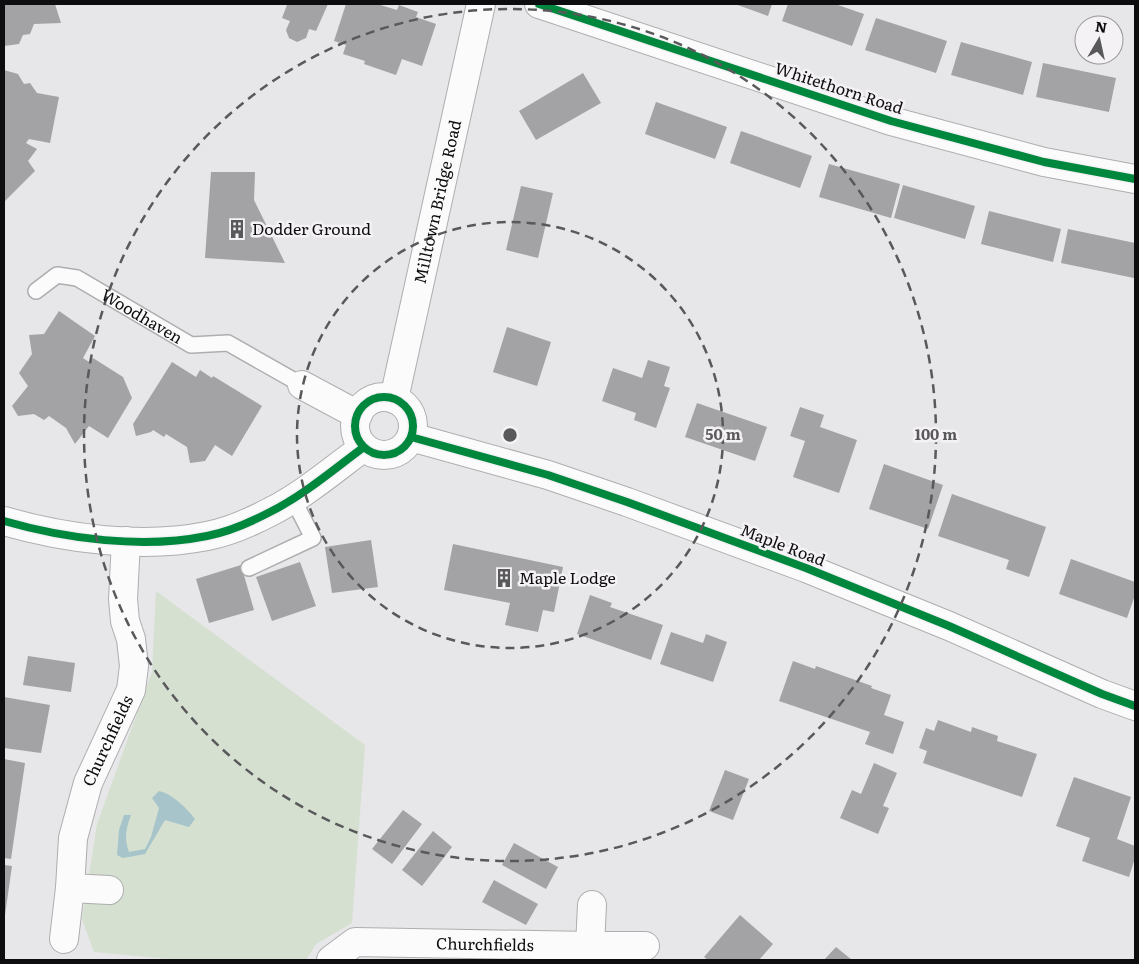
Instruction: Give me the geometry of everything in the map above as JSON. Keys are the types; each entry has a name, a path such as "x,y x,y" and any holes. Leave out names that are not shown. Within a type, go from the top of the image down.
{"street":[{"name":"Milltown Bridge Road","path":"394,399 481,4"},
{"name":"Whitethorn Road","path":"539,4 891,121 1044,162 1135,179"},
{"name":"Woodhaven","path":"302,385 358,415"},
{"path":"377,398 394,399 402,404 412,419 411,437 406,445 390,455 372,452 358,440 356,432 358,415 362,408 377,398"},
{"name":"Maple Road","path":"411,437 548,474 806,568 949,626 1102,694 1135,706"},
{"path":"4,521 36,530 126,541 171,541 208,536 241,525 293,499 364,447"},
{"name":"Churchfields","path":"64,939 73,838 88,783 130,690 134,666 125,621 123,599 126,541"},
{"path":"70,888 109,890"},
{"path":"590,946 592,905"},
{"name":"Churchfields","path":"331,960 355,942 644,946"}],"lane":[{"name":"Woodhaven","path":"36,291 57,276 77,278 192,345 228,343 302,385"},
{"path":"249,568 313,538 293,499"}],"green space":[{"path":"156,591 365,745 352,923 316,944 306,960 180,960 94,952 82,919 97,824 152,672"}],"water":[{"path":"159,791 179,802 195,819 189,827 165,820 145,854 123,858 117,855 119,830 124,815 131,815 126,834 129,852 145,849 151,837 159,808 152,798"}],"building":[{"path":"4,4 55,4 61,23 34,24 30,34 23,35 19,44 4,46"},
{"path":"284,4 328,4 316,31 309,29 306,38 297,42 289,38 286,30 290,21 282,18 287,5"},
{"path":"346,4 377,4 397,10 399,5 418,12 416,17 436,24 422,66 402,59 396,75 364,64 365,61 343,54 346,45 334,41"},
{"path":"735,4 772,4 768,16"},
{"path":"788,4 835,4 864,14 852,46 782,21"},
{"path":"876,18 947,41 936,73 865,50"},
{"path":"961,42 1032,62 1023,95 951,75"},
{"path":"1043,63 1116,78 1109,112 1036,97"},
{"path":"4,70 18,74 24,84 30,83 37,93 59,97 50,143 29,139 26,143 37,149 28,161 35,171 4,202"},
{"path":"583,73 601,103 536,140 519,111"},
{"path":"656,102 727,127 715,159 645,134"},
{"path":"741,131 812,156 800,188 730,163"},
{"path":"829,164 900,184 891,218 819,197"},
{"name":"Dodder Ground","path":"211,172 255,172 254,200 285,263 205,258"},
{"path":"903,185 975,206 965,239 894,218"},
{"path":"521,186 553,193 538,258 506,250"},
{"path":"989,211 1061,229 1053,262 981,244"},
{"path":"1068,229 1135,243 1134,278 1061,263"},
{"path":"59,311 95,336 83,358 89,362 93,358 123,377 132,398 108,438 89,426 75,444 66,428 49,416 44,420 34,414 18,416 12,406 28,386 19,373 32,354 29,335 44,334"},
{"path":"507,327 551,342 537,386 493,372"},
{"path":"648,360 670,367 664,386 670,388 656,428 634,420 636,413 602,401 613,368 642,378"},
{"path":"172,362 196,377 200,370 212,378 213,376 262,406 232,456 215,445 205,461 190,463 187,447 166,434 164,437 153,430 136,436 133,424"},
{"path":"697,403 767,427 755,461 685,437"},
{"path":"800,407 824,415 820,427 857,440 839,493 793,477 805,441 790,436"},
{"path":"884,464 943,485 928,529 869,509"},
{"path":"952,494 1046,527 1029,577 1006,569 1009,560 938,536"},
{"path":"371,540 378,587 332,593 325,547"},
{"name":"Maple Lodge","path":"453,544 563,567 554,612 543,610 538,632 505,625 510,603 444,590"},
{"path":"1071,559 1135,582 1135,595 1127,618 1059,594"},
{"path":"300,562 316,606 272,621 256,577"},
{"path":"241,565 254,610 209,623 196,579"},
{"path":"590,595 612,603 610,607 663,625 651,660 577,634"},
{"path":"671,632 703,643 706,634 727,642 713,682 660,664"},
{"path":"28,656 75,663 71,692 23,685"},
{"path":"793,661 815,669 816,666 872,686 871,688 891,695 884,715 904,722 893,754 865,744 870,732 779,701"},
{"path":"4,697 50,705 41,753 4,748"},
{"path":"938,720 971,732 972,727 998,736 997,741 1037,754 1022,797 923,763 927,751 919,748 926,728 934,731"},
{"path":"4,759 25,763 11,859 4,858"},
{"path":"874,763 897,773 883,806 889,808 878,834 840,818 852,790 861,794"},
{"path":"725,770 749,779 733,820 709,811"},
{"path":"1074,777 1131,797 1117,839 1135,846 1135,858 1129,877 1082,861 1090,838 1056,826"},
{"path":"403,810 422,824 392,864 372,849"},
{"path":"433,831 452,847 422,886 402,870"},
{"path":"514,843 558,867 546,889 502,865"},
{"path":"4,865 12,866 5,915 4,915"},
{"path":"494,880 538,904 526,925 482,902"},
{"path":"740,915 773,944 759,960 708,960 704,957"},
{"path":"836,947 852,960 824,960"}],"cycle path":[{"path":"539,4 891,121 1044,162 1135,179"},
{"path":"384,397 400,402 408,410 413,426 408,442 400,450 384,455 368,450 360,442 355,426 360,410 368,402 384,397"},
{"path":"411,437 548,475 806,568 949,626 1102,694 1135,706"},
{"path":"4,521 53,533 131,542 157,542 207,536 239,526 283,505 307,490 364,447"}],"place":[{"name":"Dodder Ground","path":"237,229"},
{"name":"Maple Lodge","path":"504,578"}]}
